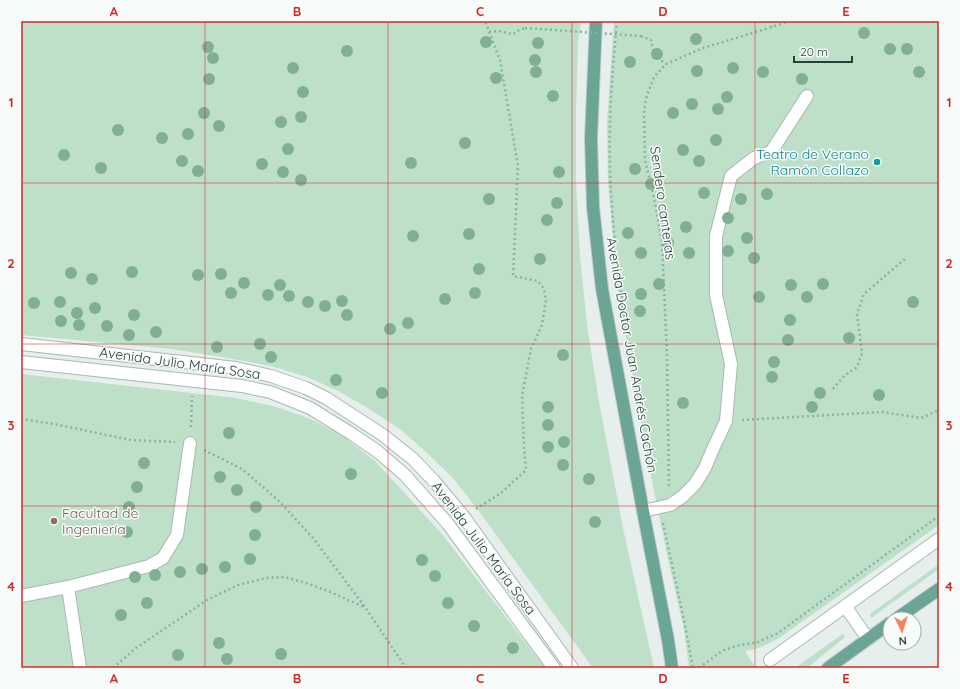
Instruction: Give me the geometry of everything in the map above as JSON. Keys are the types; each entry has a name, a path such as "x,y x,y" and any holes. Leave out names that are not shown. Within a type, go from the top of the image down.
{"main road":[{"name":"Avenida Doctor Juan Andrés Cachón","path":"596,21 590,138 593,207 602,289 672,668"},
{"path":"907,611 939,589"},
{"path":"828,668 882,629"}],"street":[{"path":"643,511 665,506 682,497 695,484 706,468 726,421 731,364 716,295 716,236 732,176 754,158 771,152 807,96"},
{"name":"Avenida Julio María Sosa","path":"21,344 236,368 271,376 306,388 326,398 353,414 383,435 413,459 434,481 464,517 572,668"},
{"name":"Avenida Julio María Sosa","path":"21,362 242,386 270,392 310,408 377,451 405,475 448,524 554,668"},
{"path":"21,596 68,587 149,566 163,558 177,535 190,442"},
{"path":"770,660 939,539"},
{"path":"68,587 80,668"},
{"path":"845,606 868,639"}],"path":[{"path":"464,517 501,493 526,470 522,396 531,349 542,325 546,300 544,289 538,281 513,276 518,166 500,60 485,21"},
{"path":"617,21 612,73 610,122 612,202 620,287 626,324"},
{"path":"771,21 772,27"},
{"name":"Sendero canteras","path":"693,668 665,506 667,357 662,242 645,160 644,114 646,98 654,77 666,64 703,48 789,21"},
{"path":"489,32 499,31 512,34 525,28 641,36 651,40 654,54 666,64"},
{"path":"833,388 844,376 857,367 862,353 857,314 864,294 906,258"},
{"path":"190,442 192,380"},
{"path":"726,421 828,413 882,412 921,418 939,410"},
{"path":"21,420 54,424 131,440 190,442 242,469 279,501 313,538 365,607 406,668"},
{"path":"698,668 722,651 736,646 758,642 778,633 939,516"},
{"path":"113,668 136,648 207,600 238,585 266,578 284,577 303,582 365,607"}],"green space":[{"path":"21,21 581,21 578,45 576,183 580,256 587,325 599,402 623,528 654,668 593,668 453,478 401,430 338,391 307,377 271,366 222,357 171,349 21,335"},
{"path":"614,21 939,21 939,525 779,638 763,646 745,651 756,668 689,668 684,630 653,486 618,290 608,183 607,121"},
{"path":"21,374 236,398 277,407 313,420 344,437 374,460 442,534 545,668 21,668"},
{"path":"939,564 939,569 871,618 870,614"},
{"path":"843,634 845,636 844,638 807,668 795,668 841,635"}],"place":[{"name":"Teatro de Verano Ramón Collazo","path":"877,162"},
{"name":"Facultad de Ingeniería","path":"54,521"}]}
